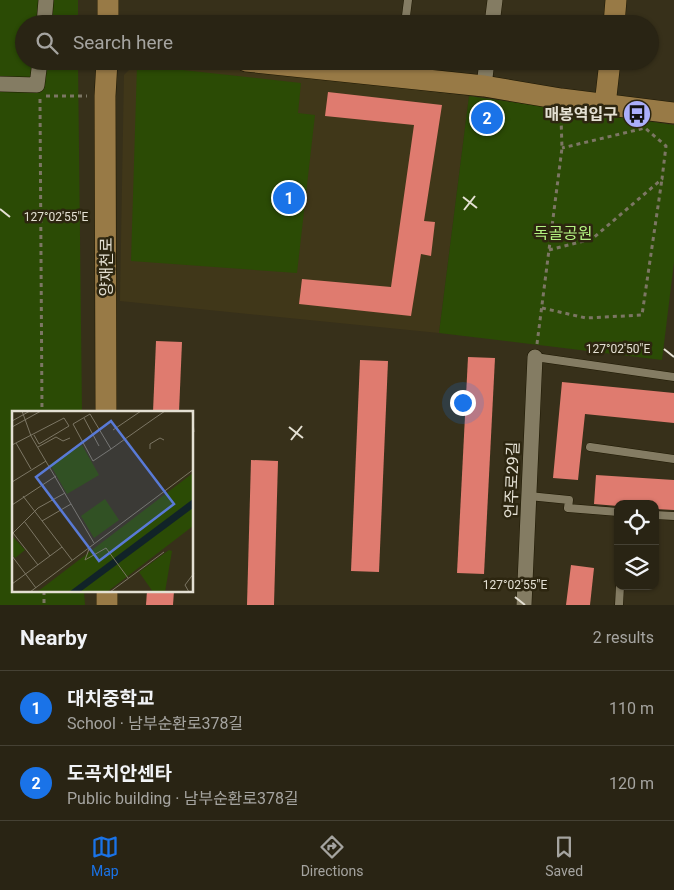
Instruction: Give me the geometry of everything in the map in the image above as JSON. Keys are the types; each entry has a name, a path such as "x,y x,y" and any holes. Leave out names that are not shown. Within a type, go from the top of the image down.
{"street":[{"path":"45,15 46,0"},
{"path":"493,15 495,0"},
{"path":"615,15 616,0"},
{"path":"0,84 37,85 39,70"},
{"name":"양재천로","path":"106,70 106,411"},
{"path":"399,70 561,99 674,113"},
{"path":"484,86 486,70"},
{"path":"606,105 609,70"},
{"name":"언주로29길","path":"524,605 535,357"},
{"path":"107,592 107,605"}],"lane":[{"path":"406,15 408,0"},
{"path":"535,357 674,377"},
{"path":"590,447 674,459"},
{"path":"529,496 569,500 568,508 614,512"},
{"path":"659,515 674,516"},
{"path":"619,605 620,590"}],"path":[{"path":"42,411 40,96 105,96"},
{"path":"535,357 562,148 561,99"},
{"path":"542,308 586,318 642,315 666,146 645,128 562,148"},
{"path":"549,250 592,239 662,179"},
{"path":"44,592 44,605"}],"shaded area":[{"path":"129,70 268,70 469,96 439,333 120,301 124,75"}],"green space":[{"path":"0,0 78,0 78,15 15,15 15,70 78,70 82,411 12,411 12,592 84,592 85,605 0,605"},
{"path":"137,70 183,70 301,83 298,113 315,115 297,273 131,261"},
{"name":"독골공원","path":"469,96 674,125 674,262 662,360 439,333"}],"building":[{"path":"328,92 442,105 424,221 435,222 431,256 421,254 411,316 299,304 302,279 391,287 414,125 325,116"},
{"path":"156,341 182,342 179,411 153,411"},
{"path":"468,357 495,358 484,574 457,573"},
{"path":"360,360 388,361 379,572 351,571"},
{"path":"562,382 674,393 674,423 585,414 578,480 553,478"},
{"path":"251,460 278,461 274,605 247,605"},
{"path":"596,475 674,480 674,510 659,509 659,500 614,500 614,506 594,504"},
{"path":"571,565 594,568 590,605 566,605"},
{"path":"147,592 174,592 173,605 146,605"}],"place":[{"name":"매봉역입구","path":"637,114"},
{"name":"도곡치안센타","path":"487,118"},
{"name":"대치중학교","path":"289,198"}]}
